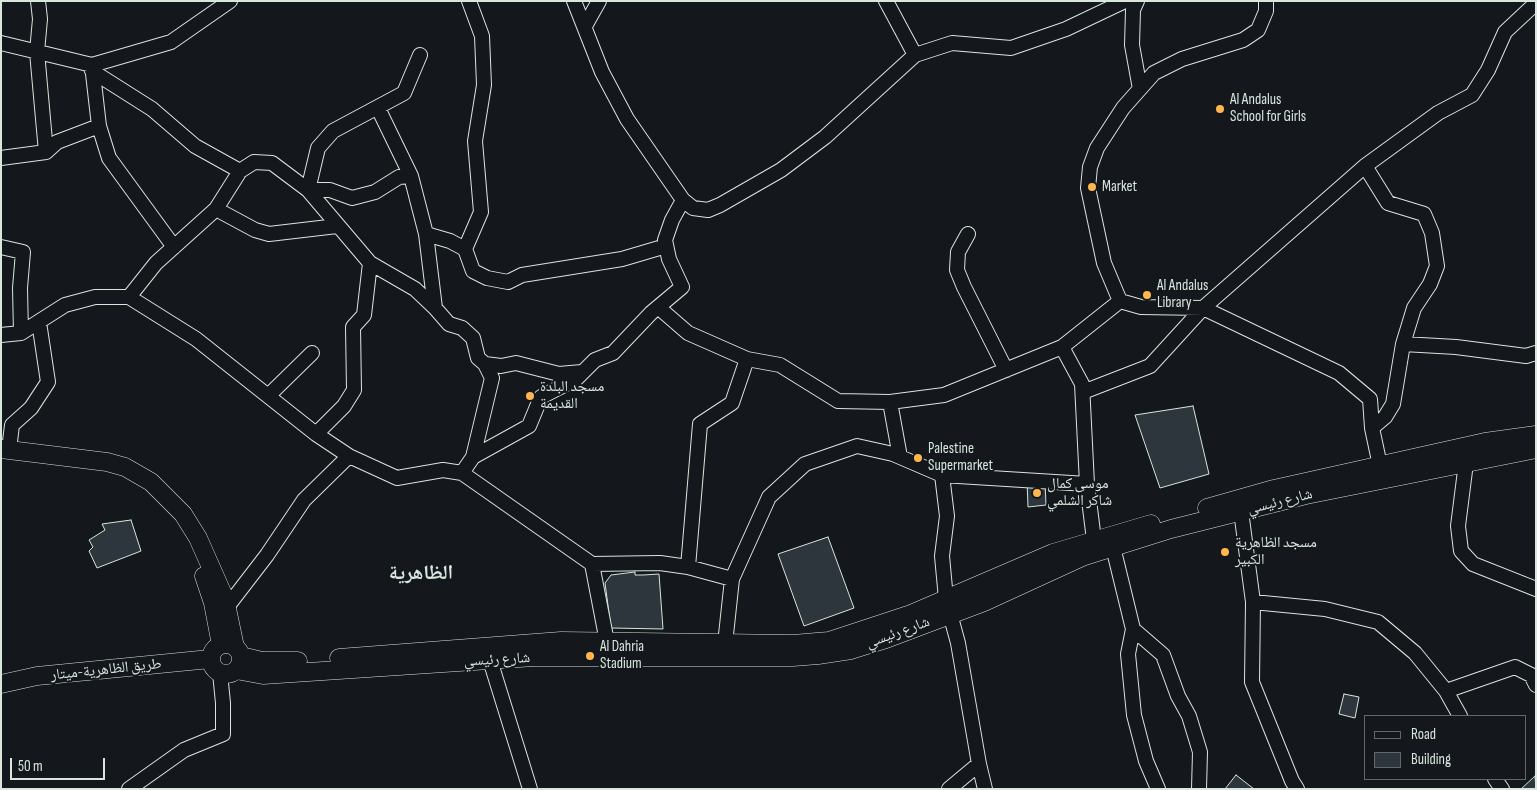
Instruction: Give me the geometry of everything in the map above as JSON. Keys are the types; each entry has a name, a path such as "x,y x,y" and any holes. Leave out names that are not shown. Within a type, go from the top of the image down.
{"main road":[{"name":"شارع رئيسي","path":"227,658 263,675 494,653 561,641 607,642 726,650 793,658 851,650 948,607 1053,553 1094,540 1274,490 1382,473 1467,455 1536,435"},
{"name":"شارع رئيسي","path":"1467,455 1536,449"},
{"path":"4,452 107,462 125,467 151,482 183,514 198,538 227,607 227,658"},
{"path":"4,452 99,471 129,482 151,497 168,515 195,555 207,581 227,658"},
{"name":"شارع رئيسي","path":"948,607 984,602 1082,557 1113,547 1382,473"},
{"name":"شارع رئيسي","path":"494,653 534,658 726,650"},
{"name":"طريق الظاهرية-ميتار","path":"1,684 37,676 227,658"}],"street":[{"path":"38,1 40,19 37,52 46,152"},
{"path":"92,68 171,42 230,1"},
{"path":"465,249 481,212 475,141 484,85 482,36 469,1"},
{"path":"574,1 602,72 626,119 683,200 693,208 708,210 781,170 825,138 915,55 952,43 1011,48 1066,29 1125,1"},
{"path":"585,26 598,1"},
{"path":"886,1 915,55"},
{"path":"1136,1 1133,10 1132,45 1140,89"},
{"path":"1120,301 1104,263 1088,188 1090,167 1097,148 1123,108 1154,73 1182,59 1243,40 1258,30 1266,11 1266,1"},
{"path":"1083,392 1150,366 1203,308 1365,166 1438,114 1472,95 1488,70 1505,32 1536,3"},
{"path":"1,43 92,68 152,109 195,146 240,171"},
{"path":"308,190 318,148 333,130 404,93 420,55"},
{"path":"92,68 99,126 109,158 174,247"},
{"path":"378,108 412,176 426,234 435,308"},
{"path":"1,158 46,152 57,142 99,126"},
{"path":"129,297 156,263 216,209 240,171 254,162 272,163 308,190 370,263 415,289 449,324 462,328 473,338 478,358 485,364 492,378 473,457 462,473"},
{"path":"1365,166 1388,203 1424,214 1432,233 1437,266 1430,284 1414,308 1402,344 1393,404 1385,417 1372,428"},
{"path":"308,190 330,190 352,198 375,192 399,177 412,176"},
{"path":"473,457 529,426 541,397 576,379 595,360 613,353 658,307 682,287 669,259 665,240 672,220 683,200"},
{"path":"216,209 255,230 269,234 337,226"},
{"path":"426,234 450,241 465,249 473,270 487,278 508,282 522,275 622,259 666,246"},
{"path":"968,234 958,252 957,270 1006,370"},
{"path":"1,247 23,252 20,288 21,333"},
{"path":"316,434 344,406 354,390 353,327 364,315 370,263"},
{"path":"1,334 21,333 65,305 95,297 129,297 196,339 316,434 349,456 397,478 443,470 462,473 592,564 660,563 688,567 732,579"},
{"path":"1120,301 1140,307 1203,308 1339,374 1370,399 1372,428 1382,473"},
{"path":"658,307 688,333 747,359 780,365 838,401 890,402 944,395 1062,347 1120,301"},
{"path":"4,452 12,424 31,408 48,382 39,322"},
{"path":"1402,344 1456,347 1526,356 1536,353"},
{"path":"1062,347 1082,384 1086,484 1094,540"},
{"path":"268,396 312,353"},
{"path":"688,567 700,424 732,403 747,359"},
{"path":"485,364 501,366 516,363 559,374 584,372"},
{"path":"890,402 900,457"},
{"path":"726,650 732,579 769,497 805,464 858,446 900,457 942,475 1086,484"},
{"path":"1467,455 1458,526 1461,551 1473,564 1536,589"},
{"path":"227,607 267,555 304,500 349,456"},
{"path":"942,475 947,516 942,556 948,607 958,642 985,789"},
{"path":"1241,512 1253,602 1252,682 1292,781 1297,789"},
{"path":"1113,547 1133,628 1128,654 1134,715 1146,761 1158,789"},
{"path":"592,564 607,642"},
{"path":"1511,578 1536,585"},
{"path":"1253,602 1325,609 1378,622 1415,653 1446,691 1459,715"},
{"path":"1133,628 1163,655 1178,696 1188,716 1200,752 1199,789"},
{"path":"494,653 530,789"},
{"path":"134,787 184,750 223,734 227,658"},
{"path":"1446,691 1515,667 1531,675 1536,685"},
{"path":"948,789 979,764"}],"building":[{"path":"1193,406 1209,474 1160,488 1135,415"},
{"name":"موسى كمال شاكر الشلمي","path":"1027,480 1045,482 1046,505 1028,507"},
{"path":"131,520 141,551 97,568 89,551 93,547 89,540 105,530 102,524"},
{"path":"828,537 854,608 804,626 778,554"},
{"path":"635,572 635,575 659,574 663,629 611,628 605,583 611,575"},
{"path":"1344,694 1359,697 1355,718 1339,714"},
{"path":"1236,775 1254,789 1225,789"},
{"path":"1535,776 1536,789 1521,789"}],"place":[{"name":"Al Andalus School for Girls","path":"1220,109"},
{"name":"Market","path":"1092,187"},
{"name":"Al Andalus Library","path":"1147,295"},
{"name":"مسجد البلدة القديمة","path":"530,396"},
{"name":"Palestine Supermarket","path":"918,458"},
{"name":"موسى كمال شاكر الشلمي","path":"1037,493"},
{"name":"مسجد الظاهرية الكبير","path":"1225,552"},
{"name":"Al Dahria Stadium","path":"590,656"}],"district":[{"name":"الظاهرية","path":"421,574"}]}
